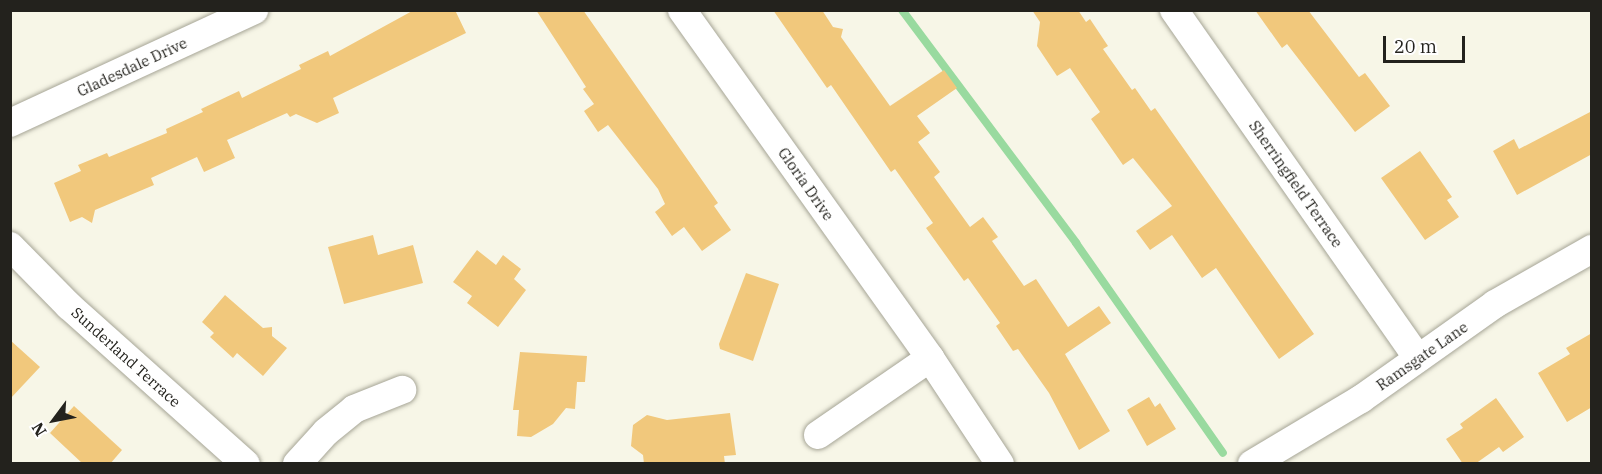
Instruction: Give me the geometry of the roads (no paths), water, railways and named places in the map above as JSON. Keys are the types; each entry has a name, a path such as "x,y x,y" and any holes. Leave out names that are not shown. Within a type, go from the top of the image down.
{"street":[{"name":"Gladesdale Drive","path":"10,123 254,10"},
{"name":"Gloria Drive","path":"682,10 930,358 1000,464"},
{"name":"Sherringfield Terrace","path":"1174,10 1418,358"},
{"name":"Sunderland Terrace","path":"10,246 69,306 246,464"},
{"name":"Ramsgate Lane","path":"1252,464 1361,399 1495,304 1592,249"},
{"path":"818,435 930,358"},
{"path":"297,464 326,432 354,410 402,390"}],"waterway":[{"path":"902,10 1076,243 1223,453"}]}
